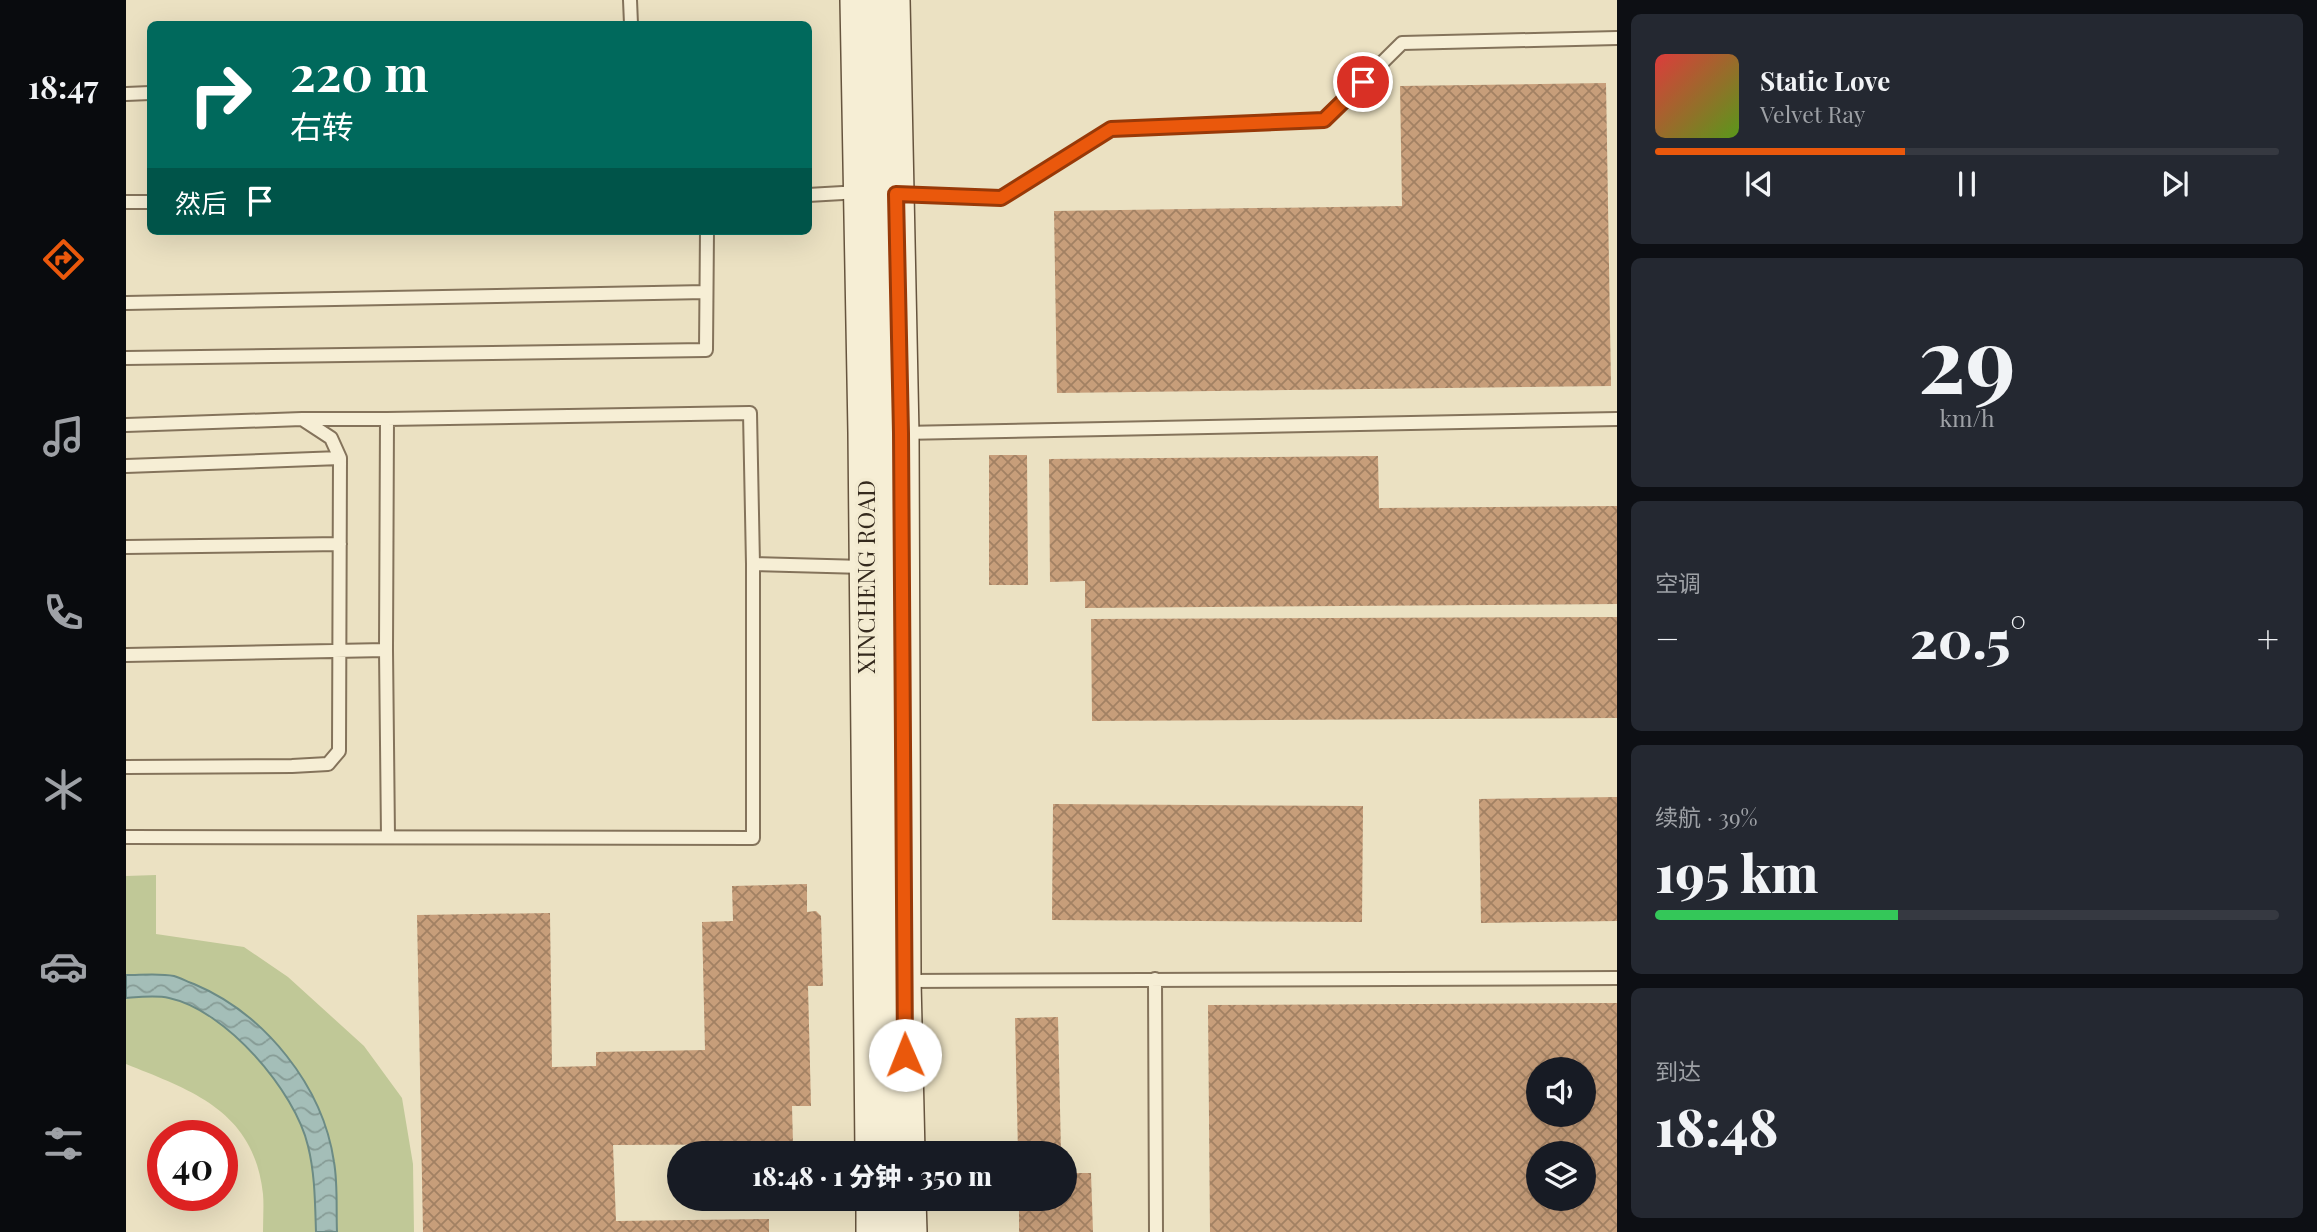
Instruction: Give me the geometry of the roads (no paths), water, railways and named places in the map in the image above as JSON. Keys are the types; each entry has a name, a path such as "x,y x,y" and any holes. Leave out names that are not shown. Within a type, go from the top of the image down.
{"street":[{"name":"XINCHENG ROAD","path":"858,0 879,193 884,433 887,982 874,1141"},
{"name":"XINCHENG ROAD","path":"879,193 892,0"},
{"name":"XINCHENG ROAD","path":"884,433 867,567 887,982 906,1141"},
{"path":"874,1211 874,1232"},
{"path":"908,1211 909,1232"}],"lane":[{"path":"630,0 631,21"},
{"path":"812,195 879,193 1001,198 1111,129 1324,120 1402,43 1617,38"},
{"path":"126,94 147,93"},
{"path":"126,202 147,202"},
{"path":"126,358 706,350 707,235"},
{"path":"126,303 706,292"},
{"path":"126,425 302,419 750,413 753,838 126,837"},
{"path":"126,767 328,764 340,751 340,458 331,438 302,419"},
{"path":"387,419 388,837"},
{"path":"884,433 1617,419"},
{"path":"126,466 340,458"},
{"path":"126,547 340,544"},
{"path":"753,564 867,567"},
{"path":"126,655 386,650"},
{"path":"887,982 1617,978"},
{"path":"1155,979 1156,1232"}],"water":[{"path":"126,975 169,975 220,997 267,1033 286,1056 304,1080 328,1134 335,1171 337,1232 316,1232 313,1178 301,1124 289,1101 255,1056 213,1018 191,1006 164,997 126,998"}]}
